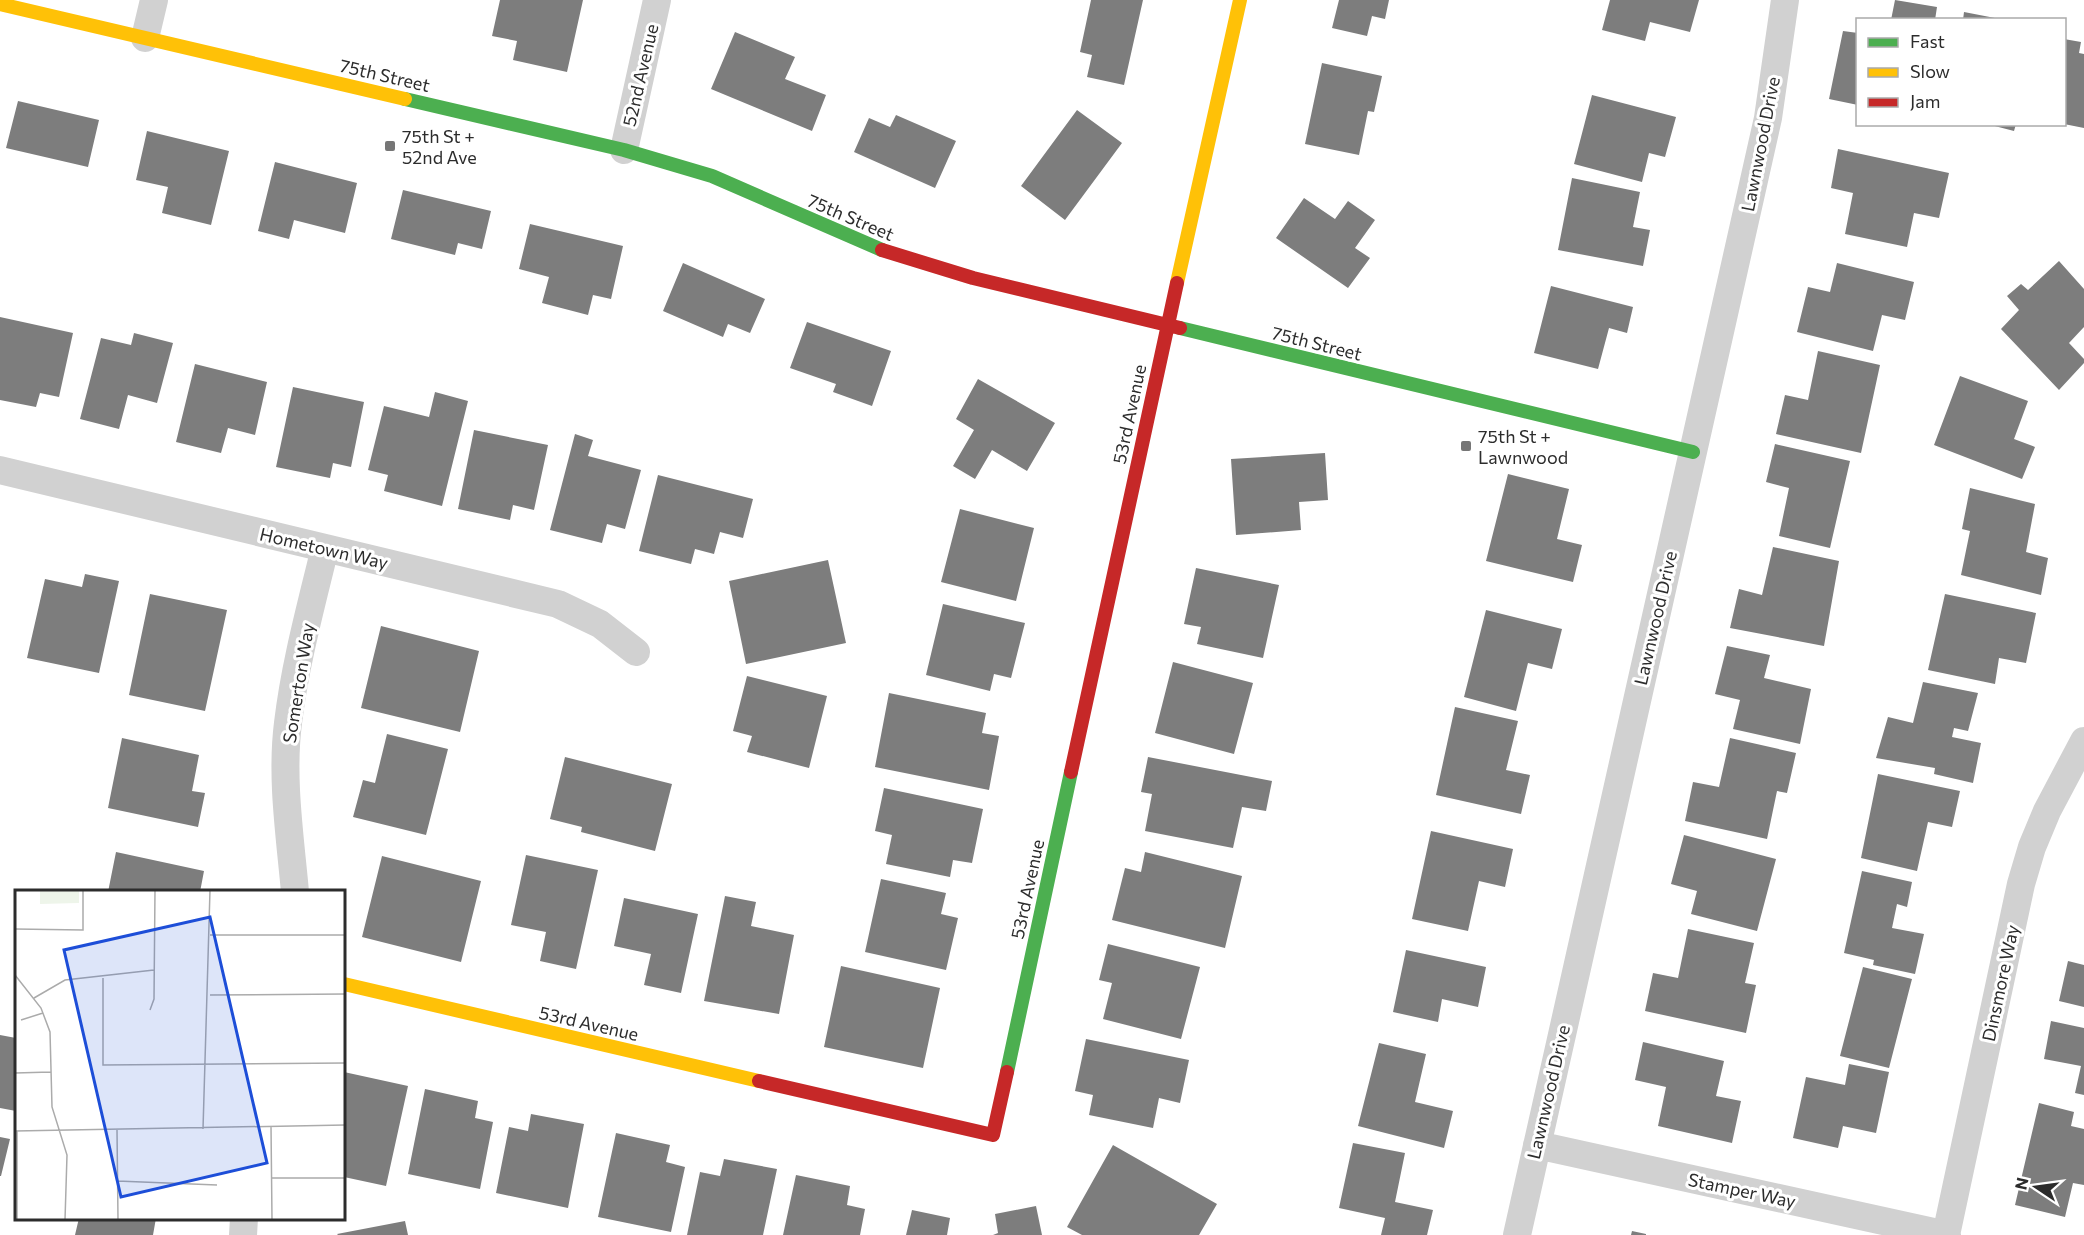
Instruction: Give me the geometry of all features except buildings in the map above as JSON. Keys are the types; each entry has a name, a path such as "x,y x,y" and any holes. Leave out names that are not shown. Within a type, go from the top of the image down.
{"street":[{"path":"145,38 154,0"},
{"name":"52nd Avenue","path":"624,150 657,0"},
{"name":"53rd Avenue","path":"345,984 993,1135 1167,326 1240,0"},
{"name":"Lawnwood Drive","path":"1516,1235 1768,118 1785,0"},
{"name":"75th Street","path":"0,4 624,150 712,176 879,249 973,279 1693,452"},
{"name":"Hometown Way","path":"0,470 558,604 600,624 636,652"},
{"name":"Somerton Way","path":"295,890 286,789 288,724 301,650 325,548"},
{"name":"Dinsmore Way","path":"1947,1235 2021,884 2032,847 2047,811 2084,741"},
{"name":"Stamper Way","path":"1537,1145 1947,1235"},
{"path":"243,1235 244,1220"}],"traffic: fast":[{"path":"405,99 624,150 712,176 882,250"},
{"path":"1180,328 1693,452"},
{"path":"1007,1072 1071,772"}],"traffic: slow":[{"path":"1177,283 1240,0"},
{"path":"0,4 405,99"},
{"path":"345,984 759,1081"}],"traffic: jam":[{"path":"882,250 973,278 1180,328"},
{"path":"1071,772 1177,283"},
{"path":"759,1081 993,1135 1007,1072"}],"place":[{"name":"75th St + 52nd Ave","path":"390,146"},
{"name":"75th St + Lawnwood","path":"1466,446"}]}
